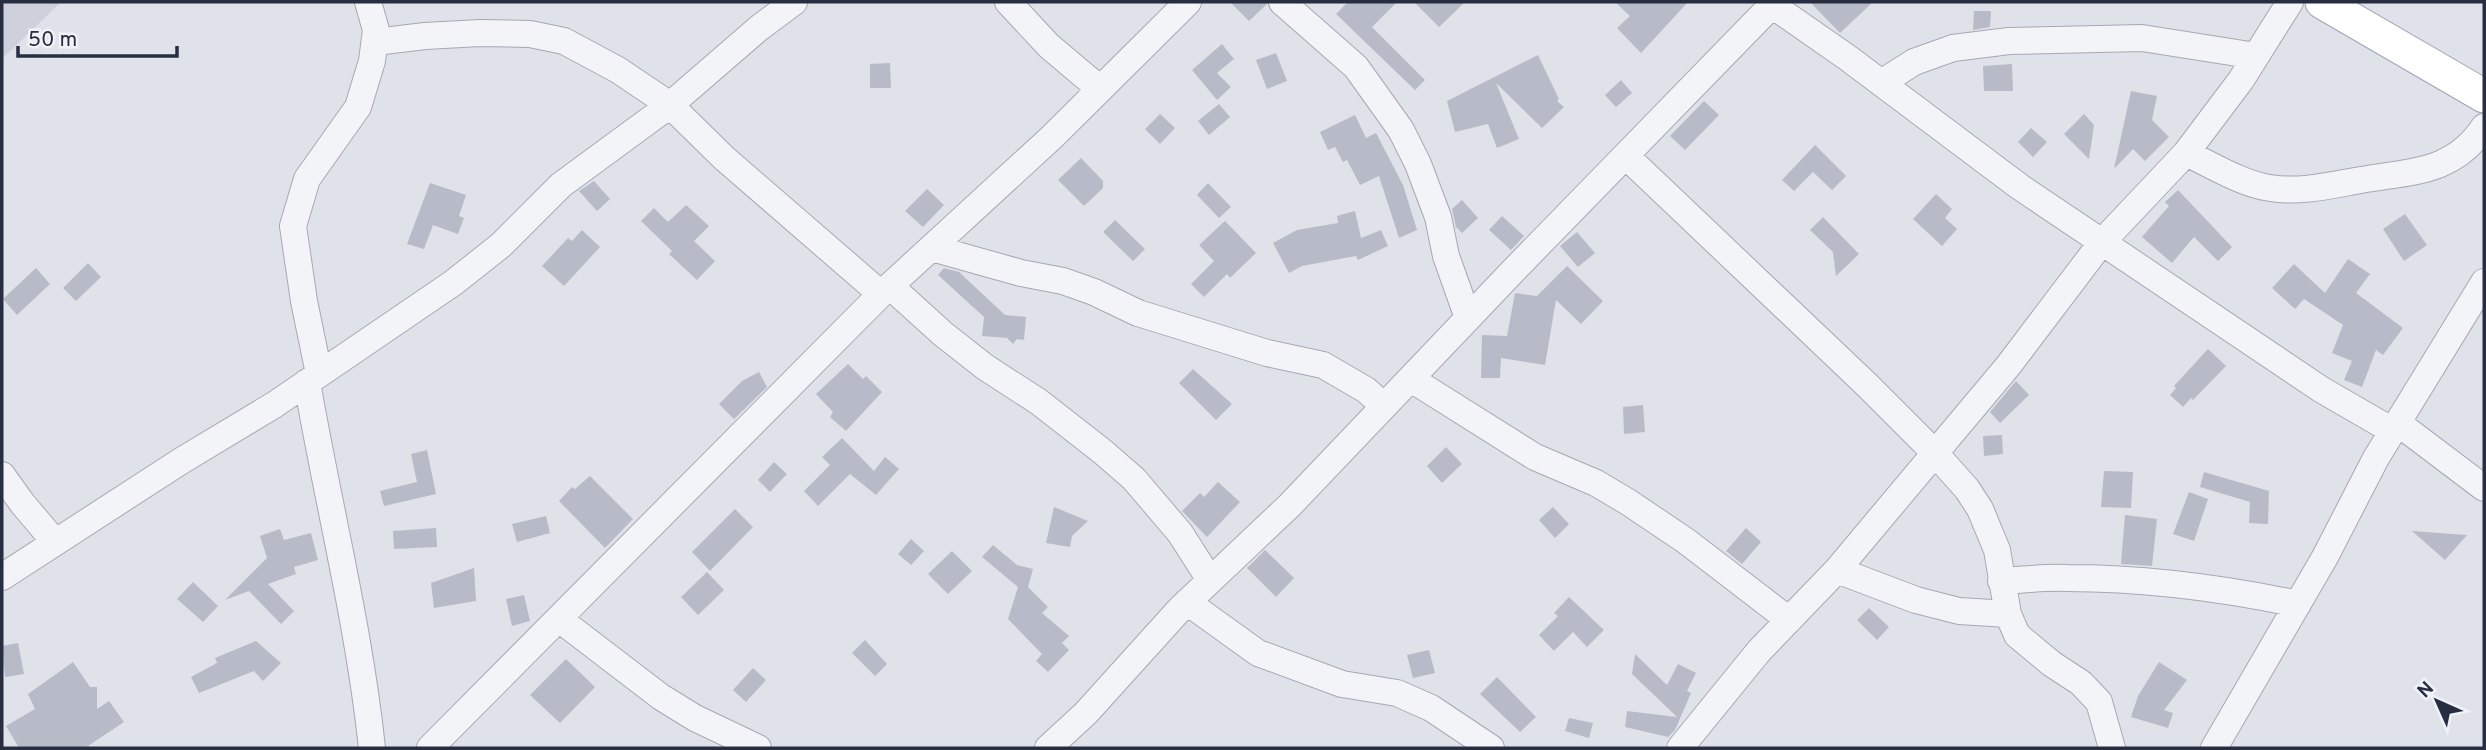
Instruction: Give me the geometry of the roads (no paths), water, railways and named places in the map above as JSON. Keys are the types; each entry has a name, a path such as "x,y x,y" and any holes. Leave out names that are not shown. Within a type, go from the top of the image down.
{"main road":[{"path":"2322,2 2484,96"}],"street":[{"path":"368,2 376,30 375,42 358,107 307,179 293,226 313,378 320,459 347,583 372,748"},
{"path":"2,578 313,378 453,283 501,245 561,185 670,105 759,28 794,2"},
{"path":"1008,2 1049,46 1100,89"},
{"path":"430,748 885,290 1052,137 1188,2"},
{"path":"1282,2 1356,67 1401,130 1418,164 1438,217 1446,257 1468,318"},
{"path":"1680,748 1759,651 1837,570 2008,366 2102,242 2186,153 2256,56 2290,2"},
{"path":"1048,748 1086,713 1187,602 1290,505 1774,3 2020,187 2322,390 2395,427 2484,488"},
{"path":"375,42 425,36 530,34 564,41 618,70 670,105 724,158 885,290 974,359 1039,402 1103,452 1134,480 1168,518 1210,580"},
{"path":"1881,83 1914,62 1954,48 2009,41 2143,38 2256,56"},
{"path":"2186,153 2242,179 2269,188 2297,189 2427,171 2456,157 2484,127"},
{"path":"1626,156 1867,384 1967,489 1997,550 2008,614 2017,635 2052,664 2081,683 2099,702 2112,748"},
{"path":"932,248 1021,273 1063,281 1138,313 1267,353 1323,365 1366,390 1384,406"},
{"path":"2214,748 2298,604 2395,427 2484,282"},
{"path":"1411,379 1526,451 1566,472 1596,483 1628,502 1717,564 1788,620"},
{"path":"2,475 55,542"},
{"path":"1837,570 1916,600 1948,608 2008,614"},
{"path":"2001,581 2065,578 2180,584 2298,604"},
{"path":"1187,602 1258,653 1342,684 1396,693 1431,708 1491,748"},
{"path":"559,620 661,697 695,718 758,748"}]}
